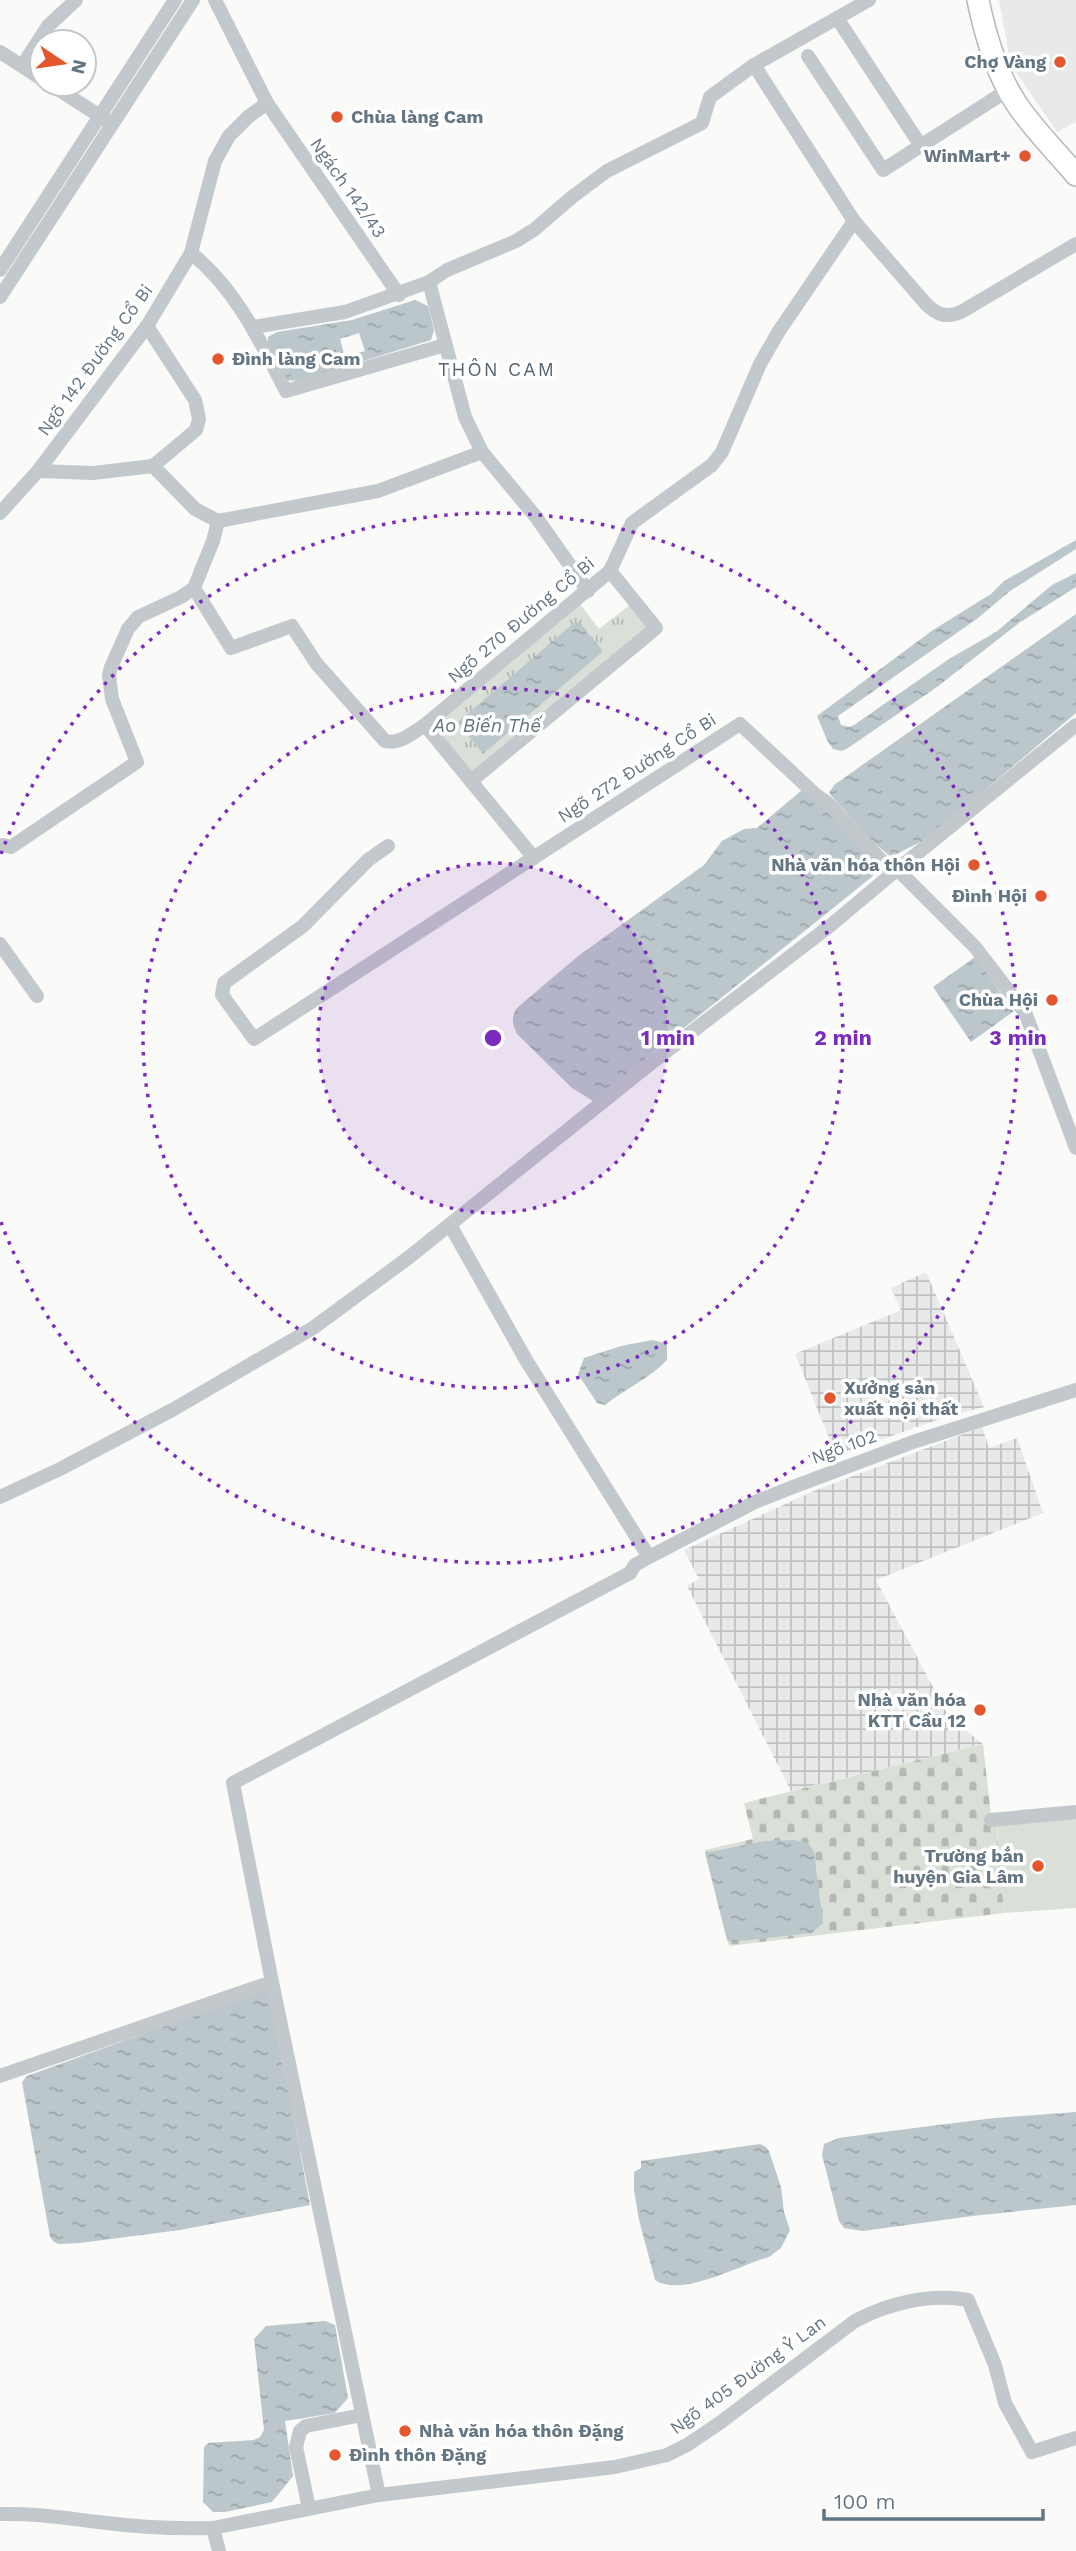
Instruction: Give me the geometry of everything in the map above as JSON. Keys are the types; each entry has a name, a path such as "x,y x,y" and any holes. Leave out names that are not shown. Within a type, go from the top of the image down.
{"street":[{"path":"22,66 48,26 76,0"},
{"path":"106,120 176,0"},
{"path":"0,270 194,0"},
{"path":"215,0 267,103"},
{"path":"253,327 345,312 399,295 429,282 447,270 516,241 607,171 702,123 710,97 754,65 869,0"},
{"path":"978,0 1008,90 1023,113 1076,175"},
{"path":"837,18 921,146"},
{"path":"0,52 28,70"},
{"path":"808,56 883,170 1008,90"},
{"path":"754,65 854,221 935,312 944,315 961,312 1076,244"},
{"path":"72,98 106,120"},
{"name":"Ngõ 142 Đường Cổ Bi","path":"0,513 38,471 147,326 191,253 215,161 229,136 267,103"},
{"name":"Ngách 142/43","path":"267,103 399,295"},
{"name":"Ngõ 270 Đường Cổ Bi","path":"194,587 231,648 292,626 316,663 385,741 391,743 400,740 425,725 610,571 632,523 712,465 722,452 760,364 779,331 854,221"},
{"path":"0,297 12,253"},
{"path":"191,253 222,282 253,327 286,391 444,345"},
{"path":"429,282 465,417 482,452 536,517 588,590"},
{"path":"38,471 93,473 153,466 196,430 199,419 195,400 147,326"},
{"path":"153,466 195,509 218,521 378,491 482,452"},
{"path":"0,847 11,847 137,762 112,699 109,687 111,667 128,629 138,617 181,597 194,587 213,541 218,521"},
{"path":"471,781 656,628 610,571"},
{"name":"Ngõ 272 Đường Cổ Bi","path":"388,846 368,860 303,926 227,979 221,992 254,1039 740,724 829,804 895,871"},
{"path":"425,725 534,858"},
{"path":"0,1497 174,1409 313,1328 408,1258 650,1064 831,925 1076,725"},
{"path":"895,871 975,947 1025,1012 1073,1130 1076,1148"},
{"path":"0,944 37,996"},
{"path":"450,1225 526,1360 649,1557"},
{"name":"Ngõ 102","path":"272,1982 233,1783 630,1573 635,1565 649,1557 755,1502 913,1442 1076,1390"},
{"path":"991,1819 1076,1812"},
{"path":"0,2076 272,1982 379,2496"},
{"name":"Ngõ 405 Đường Ỷ Lan","path":"0,2514 34,2513 173,2529 213,2528 379,2496 615,2467 667,2455 707,2432 855,2321 889,2306 923,2300 964,2299 971,2303 995,2365 1005,2403 1032,2452 1076,2438"},
{"path":"309,2508 296,2447 300,2431 306,2426 362,2415"},
{"path":"213,2528 219,2551"}],"shaded area":[{"name":"Chợ Vàng","path":"999,0 1076,0 1076,122 1057,132 1011,65"},
{"path":"926,1272 984,1407 943,1418 836,1455 795,1354 901,1310 891,1288"},
{"path":"982,1427 989,1448 1017,1438 1043,1513 876,1580 949,1717 983,1744 791,1791 687,1586 699,1579 684,1550 814,1491"}],"green space":[{"path":"577,600 599,629 635,601 656,628 471,781 425,725"},
{"path":"983,1744 991,1816 996,1816 1004,1913 729,1946 705,1850 753,1839 744,1803"},
{"name":"Trường bắn huyện Gia Lâm","path":"1076,1817 1076,1908 1004,1913 997,1824"}],"water":[{"path":"415,300 428,306 434,330 431,340 299,381 286,380 268,337 277,332 352,320","holes":["359,333 365,351 345,357 340,339"]},
{"path":"1076,540 1076,549 1010,591 978,618 838,716 841,725 854,725 949,659 996,632 1052,585 1076,573 1076,587 1019,623 937,687 848,748 842,751 833,749 817,716 933,630 991,594 1004,581"},
{"path":"1076,614 1076,713 928,838 891,857 872,841 829,793 834,785"},
{"name":"Ao Biến Thế","path":"575,622 580,623 602,650 601,653 483,754 459,721"},
{"path":"802,790 816,798 871,858 873,876 593,1101 572,1088 517,1034 513,1021 517,1008 577,957 704,865 722,841 744,829 757,828"},
{"path":"975,957 1014,1011 971,1042 933,987"},
{"path":"653,1340 667,1344 667,1360 605,1405 597,1403 578,1374 584,1358 621,1346"},
{"path":"795,1840 808,1843 814,1852 823,1923 812,1933 731,1942 727,1940 705,1853 764,1841"},
{"path":"269,1988 310,2205 180,2230 80,2243 54,2242 50,2237 22,2082 27,2076"},
{"path":"1076,2112 1076,2205 863,2231 844,2228 839,2221 822,2155 824,2144 839,2138 875,2133 994,2118"},
{"path":"760,2144 769,2151 781,2187 784,2212 790,2230 781,2248 769,2257 695,2283 666,2285 655,2280 634,2190 634,2172 641,2168 641,2161"},
{"path":"325,2321 335,2325 348,2398 335,2413 285,2421 293,2476 272,2502 213,2512 203,2502 204,2447 208,2443 254,2440 260,2437 264,2430 254,2339 266,2326"}],"place":[{"name":"Chợ Vàng","path":"1060,62"},
{"name":"Chùa làng Cam","path":"337,117"},
{"name":"WinMart+","path":"1025,156"},
{"name":"Đình làng Cam","path":"218,359"},
{"name":"Nhà văn hóa thôn Hội","path":"974,865"},
{"name":"Đình Hội","path":"1041,896"},
{"name":"Chùa Hội","path":"1052,1000"},
{"name":"Xưởng sản xuất nội thất","path":"830,1398"},
{"name":"Nhà văn hóa KTT Cầu 12","path":"980,1710"},
{"name":"Trường bắn huyện Gia Lâm","path":"1038,1866"},
{"name":"Nhà văn hóa thôn Đặng","path":"405,2431"},
{"name":"Đình thôn Đặng","path":"335,2455"}],"district":[{"name":"THÔN CAM","path":"497,369"}]}
